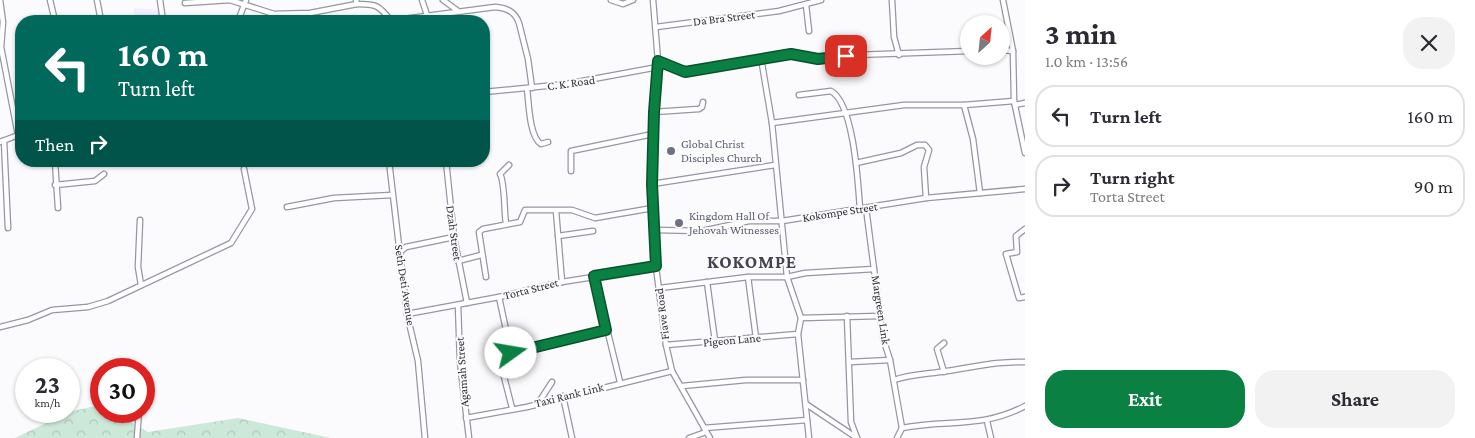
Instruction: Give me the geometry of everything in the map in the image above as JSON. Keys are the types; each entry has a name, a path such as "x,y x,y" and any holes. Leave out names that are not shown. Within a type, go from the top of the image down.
{"street":[{"path":"0,0 3,16 1,47 15,111"},
{"path":"50,0 54,15"},
{"path":"97,0 100,15"},
{"path":"160,0 162,15"},
{"path":"185,3 230,0 244,2 274,14 284,14 310,13 356,2 378,6 385,15"},
{"path":"422,0 430,15 494,7 510,11 517,18 528,59 528,115 537,141 542,144 548,142"},
{"path":"444,0 458,11"},
{"path":"493,0 494,7"},
{"path":"611,0 622,4 633,0"},
{"name":"Fiave Road","path":"653,0 658,68 654,112 652,184 656,266 666,346 672,371 710,438"},
{"name":"Da Bra Street","path":"656,27 779,11 821,0"},
{"path":"892,0 894,37 899,55"},
{"path":"1003,0 1013,50 1015,103 1025,152"},
{"path":"240,15 244,2"},
{"path":"806,5 809,30"},
{"path":"658,61 685,72 791,54 818,59 855,55 960,52"},
{"path":"761,58 772,123 787,277 801,318 798,334 809,438"},
{"name":"C. K. Road","path":"490,91 587,81 658,68"},
{"name":"Margreen Link","path":"799,95 831,90 836,94 846,112 852,137 874,269 882,338 890,360 902,428"},
{"path":"654,112 699,109 703,102"},
{"path":"772,123 904,105 1025,103"},
{"path":"964,105 973,139 980,193"},
{"path":"571,171 571,151 653,134"},
{"path":"8,228 2,142 15,136"},
{"path":"856,163 901,153 917,145 925,145 929,150 924,167 926,198"},
{"path":"506,224 503,200 504,179 500,174 509,164"},
{"path":"652,184 775,165"},
{"path":"55,167 58,208"},
{"name":"Seth Deti Avenue","path":"390,167 407,314 418,361 425,438"},
{"name":"Dzah Street","path":"447,167 454,237 467,303"},
{"path":"0,327 28,320 52,310 97,305 231,244 252,209 244,169"},
{"path":"55,185 94,181 104,174"},
{"name":"Kokompe Street","path":"655,230 702,231 749,221 782,221 926,198 1010,188 1025,189"},
{"path":"0,194 7,194"},
{"path":"287,207 334,198 392,195"},
{"path":"486,277 481,255 479,232 520,222 525,210 546,208 556,211 572,210 595,218 653,208"},
{"path":"556,211 562,282"},
{"path":"140,220 138,267 141,285"},
{"path":"1025,229 1016,236 1017,252 1006,254 1019,298 1025,297"},
{"path":"558,236 593,231"},
{"path":"400,252 406,247 454,237"},
{"path":"458,261 481,255"},
{"name":"Torta Street","path":"407,314 499,297 562,282 656,266"},
{"path":"660,288 748,277 787,277 805,273 874,269"},
{"path":"594,276 620,382"},
{"path":"748,277 756,338"},
{"path":"707,282 715,341"},
{"path":"499,297 511,353"},
{"name":"Agamah Street","path":"458,305 460,362 469,438"},
{"path":"847,316 851,422 857,438"},
{"path":"801,318 880,316"},
{"path":"512,408 500,361 503,356 606,330"},
{"name":"Pigeon Lane","path":"666,346 798,334"},
{"path":"944,343 938,349 944,372"},
{"path":"850,362 890,360"},
{"path":"894,380 910,374 944,372 991,363 1025,362"},
{"name":"Taxi Rank Link","path":"466,418 527,406 562,396 672,371"},
{"path":"682,386 746,380 803,380"},
{"path":"539,402 552,382"},
{"path":"562,396 572,438"},
{"path":"806,404 857,438"},
{"path":"897,438 902,428 940,423 960,424 987,421 1025,406"},
{"path":"689,438 705,430 807,420"},
{"path":"987,421 991,438"},
{"path":"137,438 138,423"}],"shaded area":[{"path":"134,8 159,10 159,15 133,15"}],"green space":[{"path":"90,407 90,423 133,423 148,432 238,418 331,438 15,438 46,423 80,423 80,410"}],"place":[{"name":"Global Christ Disciples Church","path":"671,151"},
{"name":"Kingdom Hall Of Jehovah Witnesses","path":"679,223"}],"district":[{"name":"KOKOMPE","path":"752,262"}],"route":[{"path":"511,353 606,330 594,276 656,266 652,184 654,112 658,61 676,70 693,72 791,54 818,59 846,56"}]}
